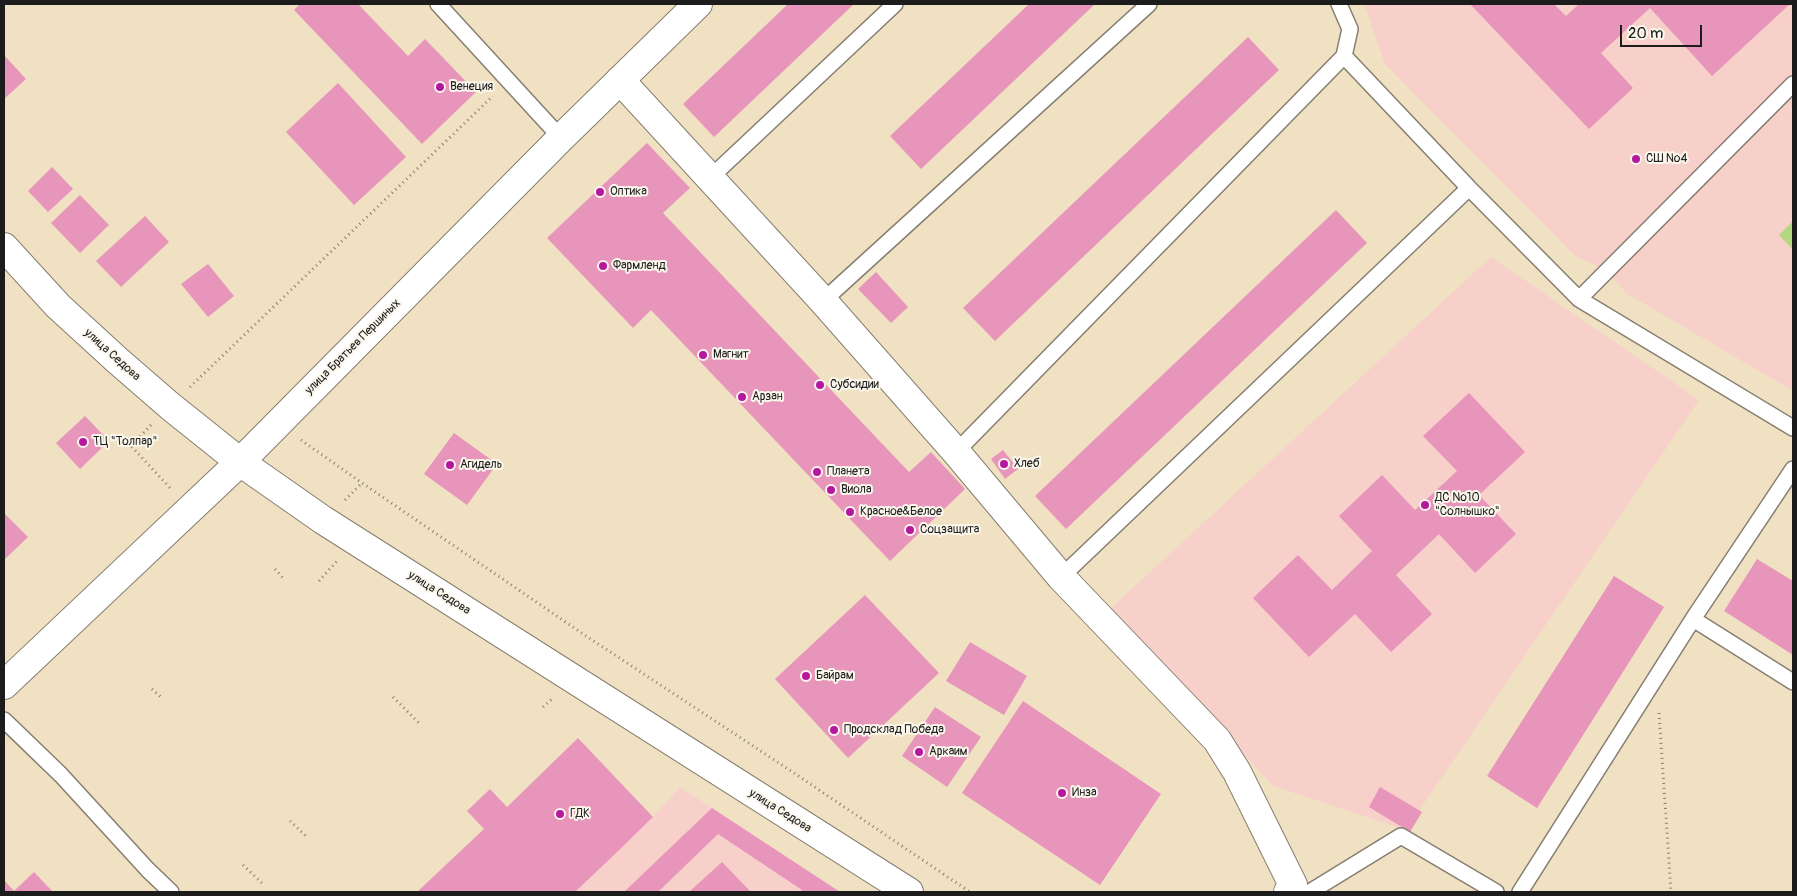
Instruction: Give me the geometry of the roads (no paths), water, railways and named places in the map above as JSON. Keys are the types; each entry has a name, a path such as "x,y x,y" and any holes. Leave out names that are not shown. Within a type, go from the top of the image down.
{"street":[{"name":"улица Братьев Першиных","path":"4,685 240,462 561,138 698,4"},
{"path":"620,80 823,302 956,452 1061,577 1217,740 1237,772 1299,890"},
{"name":"улица Седова","path":"4,247 58,306 116,360 240,462 323,520 909,892"}],"lane":[{"path":"438,4 561,138"},
{"path":"710,178 895,4"},
{"path":"823,302 1149,4"},
{"path":"956,452 1344,56 1350,29 1339,4"},
{"path":"1344,56 1469,188 1579,299 1793,428"},
{"path":"1579,299 1793,84"},
{"path":"1061,577 1469,188"},
{"path":"1520,892 1692,619 1793,468"},
{"path":"1692,619 1793,682"},
{"path":"4,720 61,775 148,870 171,892"},
{"path":"1299,890 1401,836 1496,892"}],"place":[{"name":"Венеция","path":"440,87"},
{"name":"СШ №4","path":"1636,159"},
{"name":"Оптика","path":"600,192"},
{"name":"Фармленд","path":"603,266"},
{"name":"Магнит","path":"703,355"},
{"name":"Субсидии","path":"820,385"},
{"name":"Арзан","path":"742,397"},
{"name":"ТЦ \"Толпар\"","path":"83,442"},
{"name":"Хлеб","path":"1004,464"},
{"name":"Агидель","path":"450,465"},
{"name":"Планета","path":"817,472"},
{"name":"Виола","path":"831,490"},
{"name":"ДС №10 \"Солнышко\"","path":"1425,505"},
{"name":"Красное&Белое","path":"850,512"},
{"name":"Соцзащита","path":"910,530"},
{"name":"Байрам","path":"806,676"},
{"name":"Продсклад Победа","path":"834,730"},
{"name":"Аркаим","path":"919,752"},
{"name":"Инза","path":"1062,793"},
{"name":"ГДК","path":"560,814"}]}
